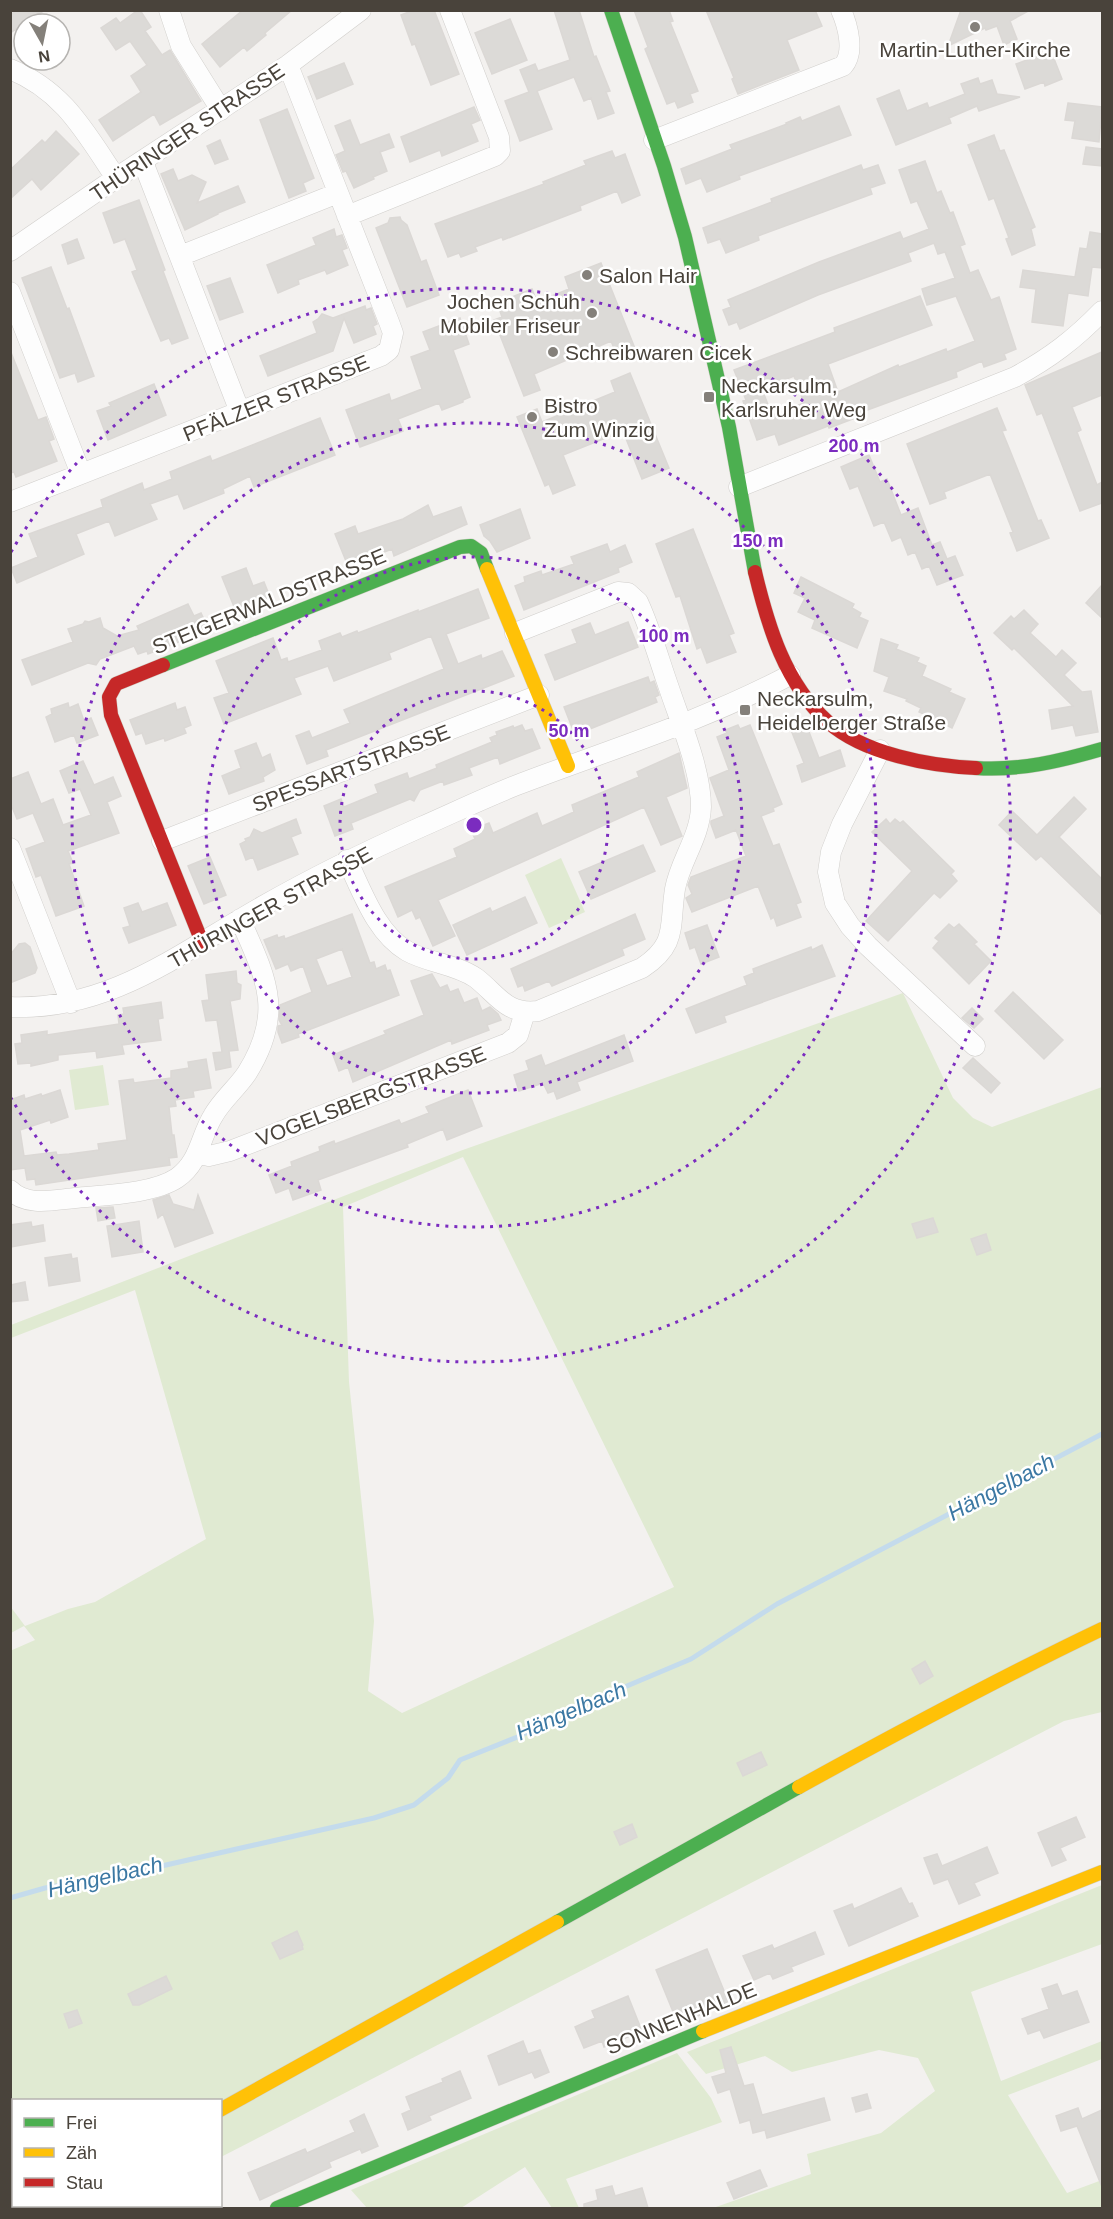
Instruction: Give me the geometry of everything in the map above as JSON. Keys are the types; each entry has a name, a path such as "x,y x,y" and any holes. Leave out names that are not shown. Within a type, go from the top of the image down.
{"street":[{"path":"169,10 181,46 221,110"},
{"name":"THÜRINGER STRASSE","path":"10,251 288,65 361,10"},
{"path":"347,216 495,156 500,151 499,137 450,10"},
{"path":"610,10 692,263 723,402 748,539 764,608 790,675 808,700 829,722 858,742 924,762 972,770 1008,769 1037,765 1102,749"},
{"path":"654,140 843,66 849,54 846,21 841,10"},
{"name":"PFÄLZER STRASSE","path":"10,502 381,356 389,350 393,333 288,65"},
{"path":"10,69 47,88 73,114 116,178"},
{"path":"143,162 240,412"},
{"path":"180,256 338,193"},
{"path":"10,292 81,474"},
{"path":"740,487 1015,377 1045,361 1078,335 1102,310"},
{"name":"STEIGERWALDSTRASSE","path":"202,942 111,714 109,697 116,684 464,546 476,548 481,553 568,766"},
{"path":"347,860 378,921 394,941 407,951 476,978 501,1002 525,1012 538,1011 642,968 656,959 665,947 671,933 676,888 697,831 701,808 695,770 642,611 634,597 628,593 618,592 514,633"},
{"name":"THÜRINGER STRASSE","path":"10,1007 31,1008 71,1003 135,981 347,860 514,786 681,724 790,675"},
{"name":"SPESSARTSTRASSE","path":"162,841 539,695"},
{"path":"880,750 842,824 831,852 828,872 835,903 850,926 868,946 975,1046"},
{"path":"10,848 71,1003"},
{"path":"10,1190 28,1200 44,1202 132,1191 156,1187 176,1179 189,1167 198,1153 207,1124 220,1104 246,1074 258,1050 268,1021 270,1000 265,981 240,919"},
{"name":"VOGELSBERGSTRASSE","path":"198,1153 209,1156 230,1151 508,1043 519,1035 525,1012"},
{"path":"222,2109 920,1720 1102,1629"},
{"name":"SONNENHALDE","path":"277,2208 675,2042 1102,1872"}],"green space":[{"path":"561,858 585,912 549,928 525,875"},
{"path":"903,993 953,1098 973,1118 992,1127 1102,1087 1102,1712 1064,1721 222,2156 222,2099 12,2099 12,2207 128,2207 11,2208 10,1651 35,1640 24,1626 11,1633 10,1606 25,1626 68,1609 95,1602 206,1539 135,1290 11,1338 11,1325 460,1151","holes":["463,1157 674,1587 402,1713 368,1691 374,1621 349,1382 343,1207"]},
{"path":"103,1065 109,1105 75,1110 69,1070"},
{"path":"1102,1885 1102,1944 971,1992 1001,2081 1102,2041 1102,2059 1008,2095 1067,2193 1102,2180 1102,2208 713,2208 811,2174 807,2154 881,2133 935,2091 918,2058 879,2050 792,2072 765,2056 706,2074 687,2052"},
{"path":"677,2053 711,2098 722,2122 566,2179 579,2208 552,2208 525,2167 461,2208 367,2208 351,2190"}],"building":[{"path":"17,10 45,10 42,12 14,12"},
{"path":"138,10 151,27 145,31 162,55 170,50 201,101 160,125 154,114 113,141 99,120 141,92 131,76 147,65 130,41 116,50 101,28 116,18 120,23"},
{"path":"243,10 292,10 247,51 244,47 220,67 202,44"},
{"path":"414,10 434,10 459,74 431,85 401,15"},
{"path":"554,10 579,10 594,57 596,56 610,91 606,92 614,113 598,119 591,98 584,101 574,77 537,91 552,129 520,141 505,101 529,92 520,70 535,64 538,71 570,60"},
{"path":"634,10 669,10 673,21 670,22 698,91 690,94 693,102 678,108 675,101 667,104 645,49 648,47"},
{"path":"706,10 815,10 822,26 787,40 799,70 738,94 732,79 734,78"},
{"name":"Martin-Luther-Kirche","path":"961,10 1030,10 1010,21 1017,39 1004,45 997,26 986,30 985,28 948,46"},
{"path":"12,14 12,32 10,33 10,15"},
{"path":"510,19 527,60 492,74 475,33"},
{"path":"1051,51 1062,79 1045,86 1044,82 1025,89 1016,64"},
{"path":"344,63 353,84 317,99 308,77"},
{"path":"978,78 980,84 992,80 997,94 1020,97 979,111 977,106 949,118 951,123 896,145 877,99 899,90 907,111 927,103 929,108 965,94 961,84"},
{"path":"1068,103 1102,107 1099,142 1072,138 1075,121 1065,120"},
{"path":"839,106 851,135 739,176 740,179 707,192 701,178 686,184 681,169 732,149 730,145 800,117 802,121"},
{"path":"474,107 480,120 471,124 478,141 442,156 440,150 410,162 401,137"},
{"path":"287,109 314,178 303,183 306,191 289,198 260,120"},
{"path":"350,120 360,145 389,134 394,147 380,152 387,171 354,188 346,171 343,172 336,155 345,151 335,126"},
{"path":"56,131 79,154 41,190 32,179 10,199 10,170 42,140 45,143"},
{"path":"994,135 1000,151 1004,150 1035,227 1031,229 1035,245 1012,255 1006,239 1009,238 994,198 989,200 968,145"},
{"path":"220,140 228,159 215,164 207,146"},
{"path":"1086,147 1102,149 1102,166 1083,164"},
{"path":"612,151 615,158 625,154 640,195 622,203 617,191 580,206 581,210 503,240 502,237 475,247 477,251 461,257 459,253 448,257 435,224 544,184 543,182 586,165 584,161"},
{"path":"925,161 937,193 941,191 950,213 953,212 965,244 960,246 970,273 978,270 991,300 999,297 1016,349 1004,354 1006,359 984,367 982,361 956,372 957,377 862,412 863,415 829,428 828,426 779,445 775,434 757,440 743,401 746,400 734,370 835,332 834,328 920,296 932,325 828,364 838,392 898,365 899,367 946,349 947,352 975,341 956,296 927,305 922,289 955,278 945,252 938,254 934,243 908,253 911,261 818,295 740,329 737,322 729,325 723,310 731,307 728,300 819,262 900,232 903,239 929,229 917,201 911,203 899,170","holes":["794,376 804,403 772,415 762,389"]},
{"path":"861,165 863,170 878,165 885,183 870,188 872,194 758,236 759,240 726,253 720,239 708,243 703,228"},
{"path":"173,169 178,181 192,175 206,182 197,203 238,186 245,202 185,230 161,174"},
{"path":"139,200 188,338 172,344 169,338 161,341 132,272 137,270 125,239 114,243 103,213"},
{"path":"400,217 407,225 421,262 426,260 439,295 407,307 376,228 388,223 390,218"},
{"path":"334,229 336,237 342,235 347,248 342,250 348,265 327,274 325,270 298,280 299,284 278,293 267,265 316,245 313,238"},
{"path":"1090,232 1102,234 1102,268 1092,267 1088,296 1068,293 1063,326 1032,322 1036,289 1020,287 1023,270 1075,277 1080,248 1087,249"},
{"path":"77,239 84,258 68,264 62,245"},
{"path":"601,263 636,351 618,358 611,341 534,374 540,390 524,396 494,320 502,317 497,303 532,289 537,302 569,289 565,277"},
{"path":"51,267 94,376 78,382 75,373 60,378 22,278"},
{"path":"230,278 243,312 220,320 207,286"},
{"path":"365,306 366,310 371,308 377,324 373,326 376,334 354,343 344,318 333,351 268,376 260,356 317,333 313,322 322,314 333,318"},
{"path":"460,318 469,344 453,350 470,397 442,410 439,403 398,419 403,431 360,447 346,410 389,394 391,401 422,389 411,357 430,350 423,332"},
{"path":"10,350 38,420 46,417 54,439 49,441 57,461 16,477 14,472 10,473"},
{"path":"1102,352 1102,395 1072,407 1081,430 1077,432 1097,485 1102,482 1102,503 1080,511 1042,413 1037,415 1025,385"},
{"path":"630,373 669,468 642,479 623,431 563,455 575,485 553,494 549,484 545,486 517,417 537,409 542,422 615,392 611,381"},
{"path":"154,384 166,415 108,440 97,411 111,406 109,403"},
{"path":"997,408 1006,430 1002,431 1038,521 1041,520 1049,538 1017,551 1010,533 1013,532 990,474 944,492 946,498 930,504 907,444"},
{"path":"320,418 335,455 254,487 250,476 223,489 224,493 184,509 178,494 150,504 157,519 115,536 109,521 76,534 84,554 17,583 11,568 38,557 29,534 103,507 101,500 142,483 144,490 172,479 170,472 210,456 212,461"},
{"path":"869,455 880,482 887,479 901,515 918,508 932,545 940,542 947,559 955,556 963,575 937,585 929,566 922,569 915,552 908,555 901,537 892,541 884,522 874,526 858,486 850,489 841,467"},
{"path":"428,505 433,517 461,507 467,524 394,556 392,549 348,566 335,534 355,526 358,534 403,519"},
{"path":"520,509 530,538 497,552 484,536 480,525"},
{"path":"693,529 734,633 729,635 736,652 707,663 701,647 697,649 680,596 676,597 656,544"},
{"path":"607,544 610,552 625,545 632,562 618,568 619,572 524,610 515,586 525,582 524,577 541,571 542,575 574,564 571,557"},
{"path":"246,568 253,586 264,582 270,597 257,602 259,606 237,614 222,577"},
{"path":"801,577 854,604 852,608 861,613 859,617 868,621 857,648 812,628 815,620 798,612 805,598 794,593"},
{"path":"1102,585 1102,618 1086,603"},
{"path":"478,589 489,618 446,634 458,664 481,655 482,659 502,651 514,676 326,750 328,756 307,764 296,736 309,731 312,738 350,723 344,710 444,669 431,636 389,653 391,659 334,681 328,666 294,678 301,694 224,724 214,698 229,693 216,661 273,638 281,660 287,658 288,662 322,650 319,641 340,633 342,637 357,631 358,633"},
{"path":"188,604 194,616 201,613 208,628 148,654 147,651 138,654 134,646 100,659 96,665 88,663 32,685 22,660 73,642 68,629 83,624 85,621 100,618 103,628 117,636 139,630 137,626"},
{"path":"1024,610 1038,624 1030,633 1056,657 1062,650 1076,663 1064,675 1082,692 1091,691 1098,732 1076,736 1073,725 1052,729 1049,710 1073,706 1014,648 1012,650 994,633 1011,616 1014,619"},
{"path":"628,622 638,647 555,680 545,655 577,643 572,630 590,623 595,635"},
{"path":"881,639 898,645 896,649 919,658 917,662 926,666 922,676 951,689 949,692 965,699 952,728 919,712 921,708 906,701 907,699 884,691 889,677 874,671"},
{"path":"648,677 650,683 654,681 659,695 655,697 657,702 575,735 564,707"},
{"path":"68,703 69,708 78,704 84,721 91,718 98,735 77,743 74,735 55,742 46,717 52,714 51,709"},
{"path":"175,703 177,710 185,707 191,725 184,728 186,733 165,741 164,738 146,744 142,733 136,735 130,720"},
{"path":"806,724 819,758 840,750 845,766 802,782 797,766 804,763 791,730"},
{"path":"522,725 525,731 532,729 540,748 500,764 498,757 469,768 472,775 444,785 443,781 420,790 414,801 410,799 351,823 353,829 335,836 324,806 341,799 344,807 378,793 375,785 407,773 409,779 437,768 436,765 492,742 490,738 497,735 496,732"},
{"path":"738,725 740,729 750,725 782,804 773,808 774,811 761,816 773,846 779,844 801,902 796,904 801,917 777,926 774,917 771,919 758,886 692,912 686,898 692,894 688,885 691,877 746,856 736,830 716,838 711,824 711,821 724,816 710,778 729,770 717,737 727,733 725,730"},
{"path":"256,743 262,758 270,754 275,770 263,777 264,781 229,794 222,776 241,768 235,751"},
{"path":"679,753 687,788 666,797 682,836 661,845 644,807 438,900 455,936 433,946 420,917 416,919 412,910 398,917 385,887 457,857 454,849 475,839 471,830 489,823 493,833 537,813 542,826 574,812 572,805 639,777 637,772"},
{"path":"83,761 94,785 113,777 121,796 107,802 119,833 68,851 73,863 69,864 84,906 56,916 41,875 36,877 26,849 45,842 33,813 17,819 10,802 10,779 28,772 41,804 53,799 63,825 91,815 80,789 69,793 60,771"},
{"path":"1074,797 1086,809 1059,837 1102,879 1102,915 1041,856 1036,860 999,825 1012,811 1037,835"},
{"path":"296,819 301,833 291,837 298,854 258,870 253,857 246,860 240,844 250,837 254,829 262,833"},
{"path":"886,819 890,824 895,819 900,823 903,821 954,871 951,874 957,881 940,898 934,893 888,941 866,921 912,871 872,832"},
{"path":"643,845 655,871 591,899 579,872"},
{"path":"210,857 226,895 204,904 188,866"},
{"path":"525,897 537,923 467,955 453,925 490,908 492,912"},
{"path":"138,903 142,912 167,903 176,925 129,943 123,928 130,926 124,908"},
{"path":"352,914 370,963 374,962 376,969 385,965 387,971 390,970 399,995 298,1034 299,1037 282,1043 278,1032 278,1026 282,1025 279,1020 280,1005 312,992 303,966 291,971 288,964 276,969 264,940 277,935 278,938 284,936 285,939","holes":["342,949 352,977 327,986 316,959"]},
{"path":"635,914 645,939 622,949 624,955 552,986 549,981 525,991 523,985 518,987 511,969"},
{"path":"949,924 954,928 959,924 977,942 974,944 991,961 969,984 933,948 939,941 935,938"},
{"path":"707,925 719,957 701,964 695,947 690,949 685,933"},
{"path":"25,943 30,947 37,968 35,973 10,983 10,955 19,944"},
{"path":"822,945 835,976 724,1016 726,1022 696,1033 686,1009 747,985 744,977 754,973 753,969"},
{"path":"236,971 237,983 241,985 240,999 230,1001 238,1050 229,1051 231,1067 216,1070 213,1053 222,1052 217,1020 206,1021 202,1001 209,1000 206,975"},
{"path":"432,974 440,988 447,985 450,992 458,989 464,1003 477,998 482,1011 490,1007 501,1020 487,1025 489,1030 452,1044 451,1040 353,1082 348,1067 339,1071 333,1055 386,1034 384,1031 424,1015 411,981"},
{"path":"1013,992 1063,1040 1044,1059 995,1011"},
{"path":"161,1002 163,1018 158,1019 161,1040 122,1045 124,1054 97,1058 96,1051 58,1055 58,1060 31,1066 31,1063 18,1064 15,1044 22,1043 21,1035 47,1031 47,1035 119,1024 118,1015 124,1014 123,1008"},
{"path":"972,1008 983,1019 974,1028 962,1018"},
{"path":"624,1035 633,1061 577,1082 580,1090 557,1099 554,1091 548,1093 543,1083 519,1091 514,1075 529,1070 526,1061 541,1055 545,1066"},
{"path":"973,1058 1000,1083 991,1093 963,1068"},
{"path":"206,1059 211,1088 193,1091 194,1097 175,1100 176,1106 169,1107 177,1157 169,1158 170,1165 36,1185 35,1179 27,1180 25,1168 10,1170 10,1100 24,1095 25,1099 41,1094 42,1096 60,1090 68,1117 51,1123 50,1120 20,1130 24,1156 99,1150 98,1144 127,1140 119,1081 133,1079 134,1083 171,1078 171,1071 189,1068 188,1062"},
{"path":"468,1090 482,1126 447,1140 443,1129 407,1144 408,1147 318,1180 321,1190 293,1200 289,1188 276,1193 269,1175 292,1166 291,1162 320,1151 319,1147 334,1141 335,1144 399,1120 401,1124 429,1113 426,1107"},
{"path":"169,1195 173,1204 194,1210 198,1195 213,1233 175,1247 163,1214 158,1218 153,1200"},
{"path":"113,1207 115,1218 98,1221 96,1208"},
{"path":"933,1218 938,1232 917,1238 912,1224"},
{"path":"139,1221 143,1252 112,1257 107,1226"},
{"path":"31,1222 32,1227 43,1225 45,1241 10,1247 10,1225"},
{"path":"986,1234 991,1250 977,1255 971,1239"},
{"path":"71,1254 72,1259 77,1258 80,1281 49,1286 45,1258"},
{"path":"25,1282 28,1300 10,1302 10,1285"},
{"path":"925,1661 933,1676 920,1684 912,1669"},
{"path":"761,1752 767,1765 743,1776 737,1763"},
{"path":"1076,1817 1085,1837 1060,1848 1066,1860 1052,1866 1038,1833"},
{"path":"632,1824 637,1837 620,1845 614,1832"},
{"path":"987,1847 998,1873 974,1883 980,1895 959,1904 948,1879 934,1884 924,1858 937,1854 942,1866"},
{"path":"901,1888 918,1916 849,1946 834,1911 852,1904 854,1909"},
{"path":"297,1931 303,1949 280,1959 272,1943"},
{"path":"815,1932 824,1954 791,1967 793,1971 773,1979 770,1973 754,1980 743,1956 772,1945 774,1949"},
{"path":"707,1949 729,2003 678,2024 656,1970"},
{"path":"166,1976 172,1989 139,2005 133,2005 128,1994"},
{"path":"1057,1984 1062,1996 1077,1991 1089,2022 1044,2038 1040,2030 1028,2034 1022,2019 1049,2009 1042,1989"},
{"path":"628,1996 642,2031 604,2047 602,2041 584,2048 575,2027 595,2018 592,2011"},
{"path":"77,2010 82,2023 69,2028 64,2014"},
{"path":"523,2041 528,2054 540,2050 549,2072 535,2078 532,2072 499,2085 488,2056"},
{"path":"731,2047 744,2086 753,2084 762,2115 824,2098 830,2120 767,2138 765,2130 753,2133 750,2120 740,2123 730,2089 718,2093 712,2077 726,2073 720,2050"},
{"path":"460,2071 471,2098 429,2116 431,2120 408,2130 402,2114 411,2110 406,2097 443,2082 442,2079"},
{"path":"867,2094 871,2108 856,2112 852,2098"},
{"path":"1078,2108 1082,2119 1102,2110 1102,2187 1077,2126 1061,2131 1056,2116"},
{"path":"364,2114 378,2146 362,2153 360,2149 329,2162 331,2167 260,2200 248,2173 305,2149 307,2153 355,2132 350,2121"},
{"path":"760,2170 767,2186 734,2199 727,2183"},
{"path":"612,2186 615,2196 642,2188 648,2208 584,2208 584,2204 598,2200 596,2190"}],"waterway":[{"name":"Hängelbach","path":"10,1898 45,1888 135,1872 374,1818 414,1805 448,1778 460,1760 520,1736 558,1715 691,1659 777,1604 1102,1434"}],"traffic: fast":[{"path":"611,10 664,166 685,237 729,427 755,572"},
{"path":"163,665 460,547 471,546 481,553 487,569"},
{"path":"976,768 992,769 1040,764 1102,749"},
{"path":"557,1922 799,1787"},
{"path":"277,2208 703,2031"}],"traffic: slow":[{"path":"487,569 568,766"},
{"path":"799,1787 949,1706 1102,1629"},
{"path":"703,2031 1102,1872"},
{"path":"222,2109 557,1922"}],"traffic: jam":[{"path":"755,572 772,633 789,672 813,707 828,722 860,742 898,756 918,761 976,768"},
{"path":"163,665 116,684 109,697 111,715 202,942"}],"place":[{"name":"Martin-Luther-Kirche","path":"975,27"},
{"name":"Salon Hair","path":"587,275"},
{"name":"Jochen Schuh Mobiler Friseur","path":"592,313"},
{"name":"Schreibwaren Cicek","path":"553,352"},
{"name":"Neckarsulm, Karlsruher Weg","path":"709,397"},
{"name":"Bistro Zum Winzig","path":"532,417"},
{"name":"Neckarsulm, Heidelberger Straße","path":"745,710"}]}
